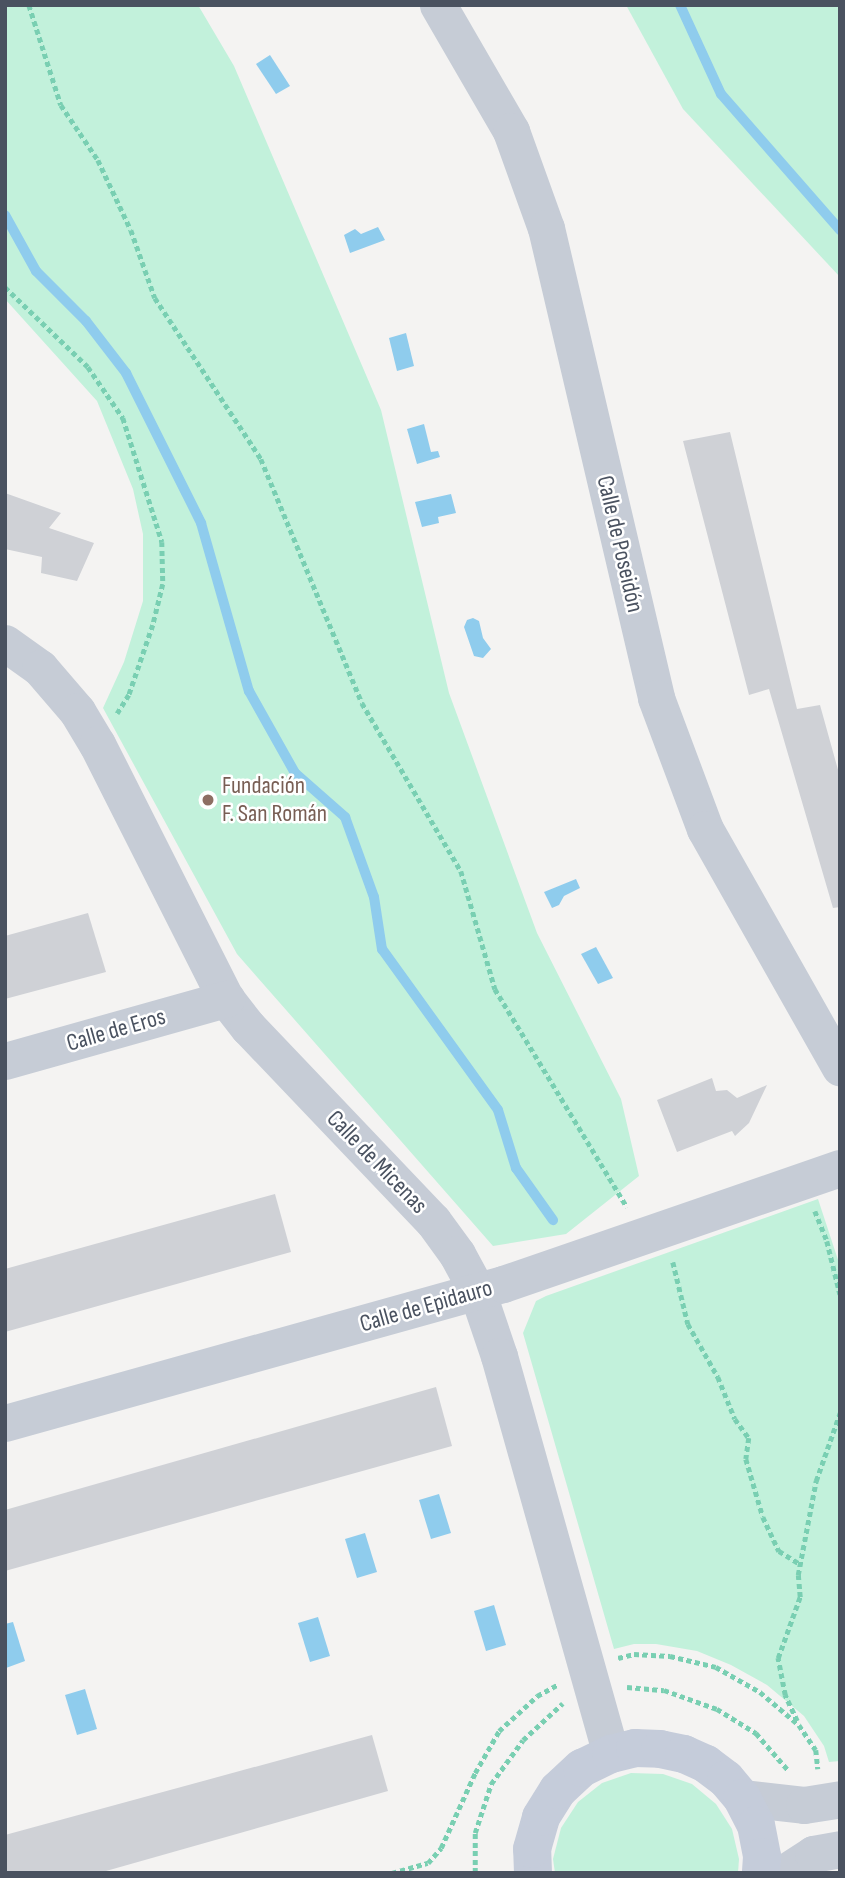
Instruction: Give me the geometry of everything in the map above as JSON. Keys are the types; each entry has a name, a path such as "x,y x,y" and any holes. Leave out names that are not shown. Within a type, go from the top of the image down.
{"street":[{"name":"Calle de Poseidón","path":"438,5 511,131 546,228 656,698 705,829 840,1068"},
{"name":"Calle de Micenas","path":"5,643 40,668 77,711 97,744 226,999 248,1027 433,1221 457,1254 477,1291 503,1369 611,1754"},
{"name":"Calle de Eros","path":"5,1062 226,999"},
{"name":"Calle de Epidauro","path":"5,1423 477,1291 840,1168"},
{"path":"533,1873 533,1849 541,1817 558,1790 582,1768 611,1754 635,1748 684,1754 706,1764 742,1798 756,1825 762,1857 761,1873"},
{"path":"742,1798 804,1805 840,1799"},
{"path":"784,1873 813,1854 840,1849"}],"path":[{"path":"29,5 61,105 98,160 131,230 155,298 261,459 362,703 461,871 495,989 654,1233 688,1324 718,1377 735,1419 749,1438 746,1459 763,1517 779,1551 800,1564"},
{"path":"5,287 88,367 123,418 162,542 163,584 153,625 129,695 97,744"},
{"path":"803,1181 827,1241 840,1294"},
{"path":"799,1726 785,1695 778,1658 800,1597 800,1564 816,1481 840,1413"},
{"path":"475,1873 475,1833 491,1784 523,1740 556,1712 588,1668 630,1688 664,1690 717,1709 756,1733 791,1773 804,1805"}],"green space":[{"path":"5,5 198,5 234,66 381,410 449,693 537,933 621,1099 639,1176 566,1234 493,1246 237,954 103,708 124,662 143,601 143,534 133,489 97,401 5,299"},
{"path":"626,5 840,5 840,277 683,109"},
{"path":"818,1199 840,1266 840,1761 829,1762 824,1746 804,1716 767,1685 731,1665 697,1651 656,1644 634,1644 614,1649 523,1333 536,1301 546,1296"},
{"path":"631,1773 663,1774 692,1784 716,1804 732,1829 739,1859 738,1873 555,1873 553,1859 561,1828 578,1802 602,1783"}],"water":[{"path":"270,55 290,86 276,94 256,64"},
{"path":"378,227 385,240 350,253 344,235 355,229 361,234"},
{"path":"406,333 414,366 397,371 389,338"},
{"path":"424,424 431,452 438,451 440,457 417,464 407,429"},
{"path":"451,494 456,513 438,517 439,523 422,527 415,502"},
{"path":"473,618 479,621 483,638 491,649 483,658 474,656 464,627 467,620"},
{"path":"576,879 580,888 564,896 559,905 552,908 544,892"},
{"path":"596,947 613,978 598,984 581,954"},
{"path":"439,1494 451,1533 431,1539 419,1500"},
{"path":"365,1533 377,1572 357,1578 345,1539"},
{"path":"494,1605 506,1645 486,1651 474,1611"},
{"path":"318,1617 330,1656 310,1662 298,1623"},
{"path":"13,1622 25,1661 6,1668 5,1624"},
{"path":"85,1689 97,1729 77,1735 65,1695"}],"building":[{"path":"730,432 797,709 820,705 840,777 840,907 833,908 769,689 749,695 683,441"},
{"path":"5,493 61,513 49,528 94,543 77,581 41,573 42,557 5,549"},
{"path":"88,913 106,972 5,999 5,936"},
{"path":"712,1078 716,1091 727,1090 737,1098 767,1085 749,1123 735,1136 732,1131 677,1152 657,1100"},
{"path":"275,1194 291,1252 5,1332 5,1269"},
{"path":"436,1387 452,1446 5,1571 5,1510"},
{"path":"372,1735 388,1791 99,1873 5,1873 5,1835"}],"waterway":[{"path":"680,5 721,94 840,230"},
{"path":"5,215 36,271 86,321 126,373 201,523 249,691 295,773 345,817 374,897 382,949 498,1110 516,1168 553,1220"}],"place":[{"name":"Fundación F. San Román","path":"208,800"}]}
